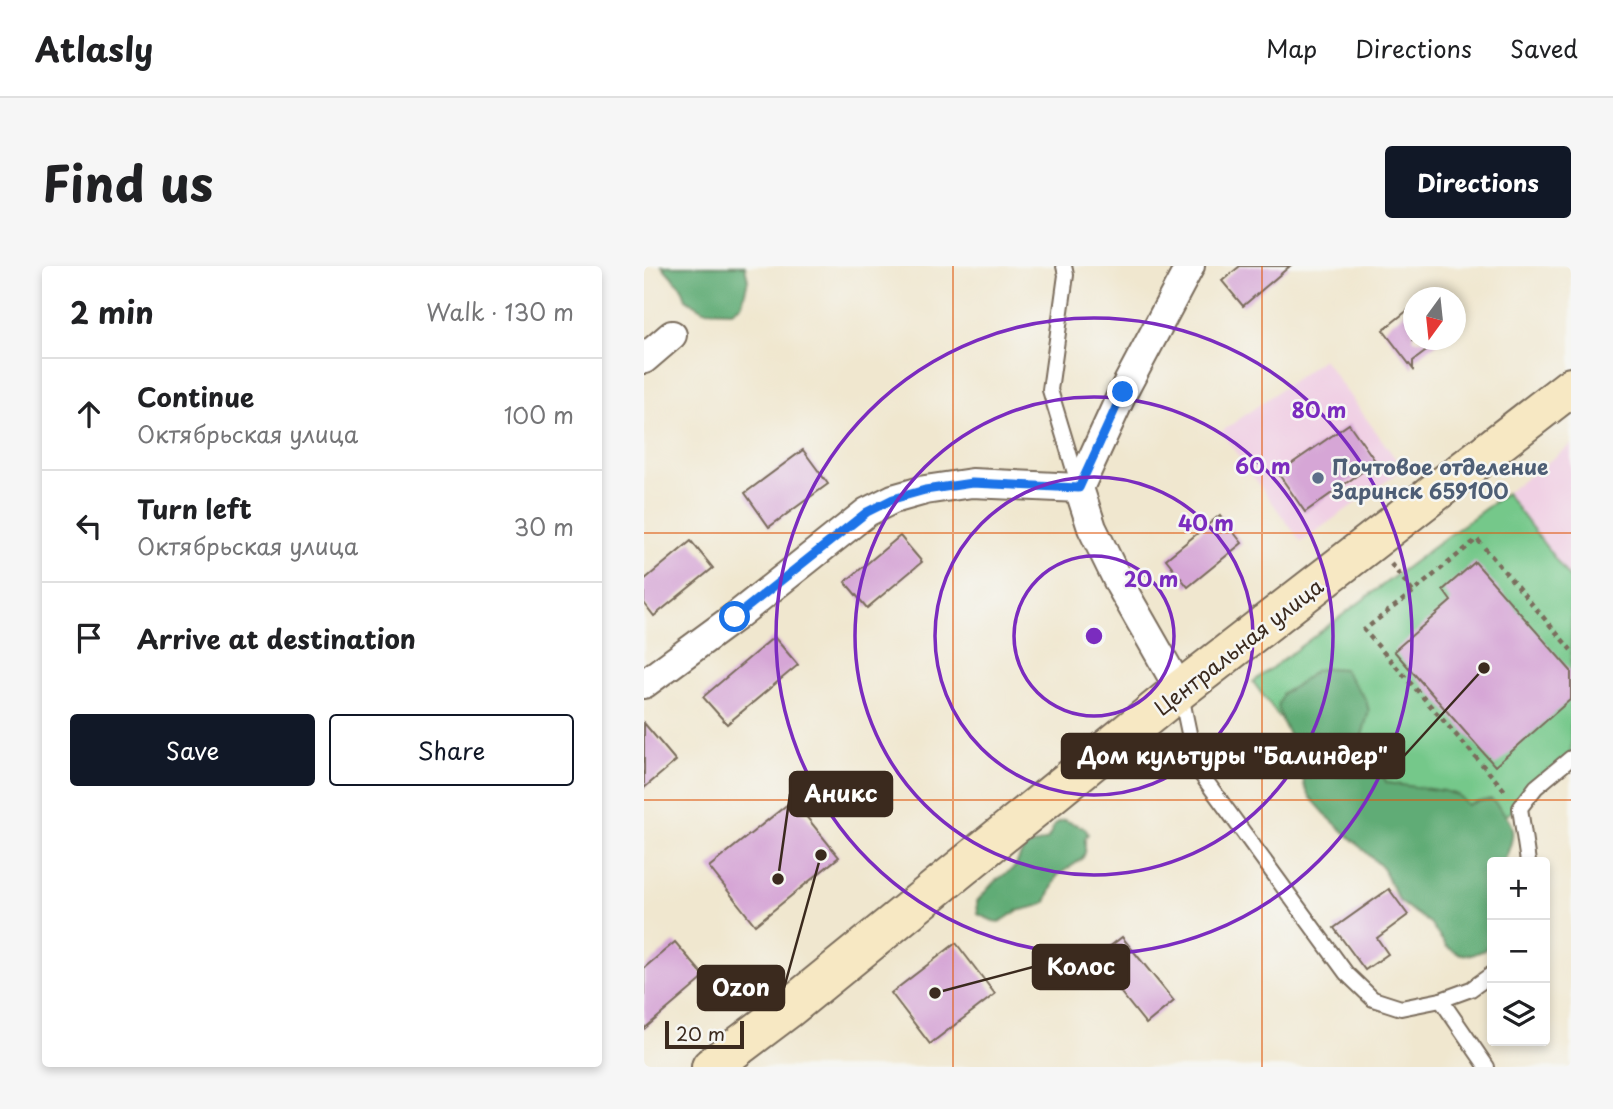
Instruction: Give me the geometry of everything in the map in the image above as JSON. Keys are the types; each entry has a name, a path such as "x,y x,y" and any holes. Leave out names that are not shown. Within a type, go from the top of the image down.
{"street":[{"path":"1180,690 1120,585 1092,528 1079,488 1123,392 1190,266"},
{"path":"644,359 672,335"},
{"name":"Центральная улица","path":"711,1067 789,1008 1180,690 1571,387"},
{"path":"644,684 735,617 867,512 893,499 925,490 972,483 1079,488"}],"lane":[{"path":"1064,266 1066,275 1050,390 1079,488"},
{"path":"1180,690 1198,770 1346,973 1373,999 1401,1008 1441,1000 1471,989 1487,978"},
{"path":"1527,857 1520,808 1536,787 1571,758"},
{"path":"1441,1000 1487,1067"}],"path":[{"path":"1520,808 1364,631 1477,539 1571,650"},
{"path":"1396,570 1413,592"}],"shaded area":[{"path":"1323,359 1403,469 1301,542 1221,432"},
{"path":"1571,445 1571,580 1506,493"}],"green space":[{"path":"662,266 745,266 748,280 742,304 732,311 703,310 686,299 682,288"},
{"path":"1506,493 1571,580 1571,767 1408,889 1253,682"},
{"path":"1343,669 1366,700 1369,711 1359,746 1375,762 1387,783 1444,791 1458,795 1467,805 1491,799 1509,821 1512,834 1506,857 1487,857 1485,950 1472,955 1459,954 1447,947 1430,923 1400,902 1382,867 1310,797 1304,785 1301,759 1282,721 1278,706 1283,693 1316,670"},
{"path":"1064,820 1085,828 1088,834 1085,838 1085,853 1082,859 1057,876 1046,902 1017,911 1000,922 978,914 977,901 994,882 1015,867 1026,847 1047,840 1053,827"}],"building":[{"path":"1240,266 1290,266 1243,306 1222,281"},
{"path":"1403,314 1403,350 1428,350 1413,361 1413,369 1383,330"},
{"path":"1349,424 1376,462 1305,512 1278,473"},
{"path":"803,450 828,484 769,527 745,493"},
{"path":"1220,515 1242,543 1188,587 1166,559"},
{"path":"900,536 922,562 867,608 845,582"},
{"path":"691,541 713,568 654,616 644,603 644,580"},
{"path":"1475,562 1571,671 1571,699 1495,766 1394,651 1451,601 1443,590"},
{"path":"774,637 798,665 727,724 703,697"},
{"path":"644,723 676,761 644,788"},
{"path":"793,800 839,857 755,925 709,867"},
{"path":"1389,889 1408,915 1377,938 1388,954 1365,970 1334,928"},
{"path":"1122,937 1174,1001 1146,1024 1094,959"},
{"path":"675,942 705,977 644,1029 644,968"},
{"path":"956,943 995,994 930,1044 891,993"}],"place":[{"name":"Почтовое отделение Заринск 659100","path":"1318,478"},
{"name":"Дом культуры \"Балиндер\"","path":"1484,668"},
{"name":"Ozon","path":"821,855"},
{"name":"Аникс","path":"778,879"},
{"name":"Колос","path":"935,993"}],"route":[{"path":"735,617 867,512 893,499 925,490 972,483 1079,488 1123,392"}]}
